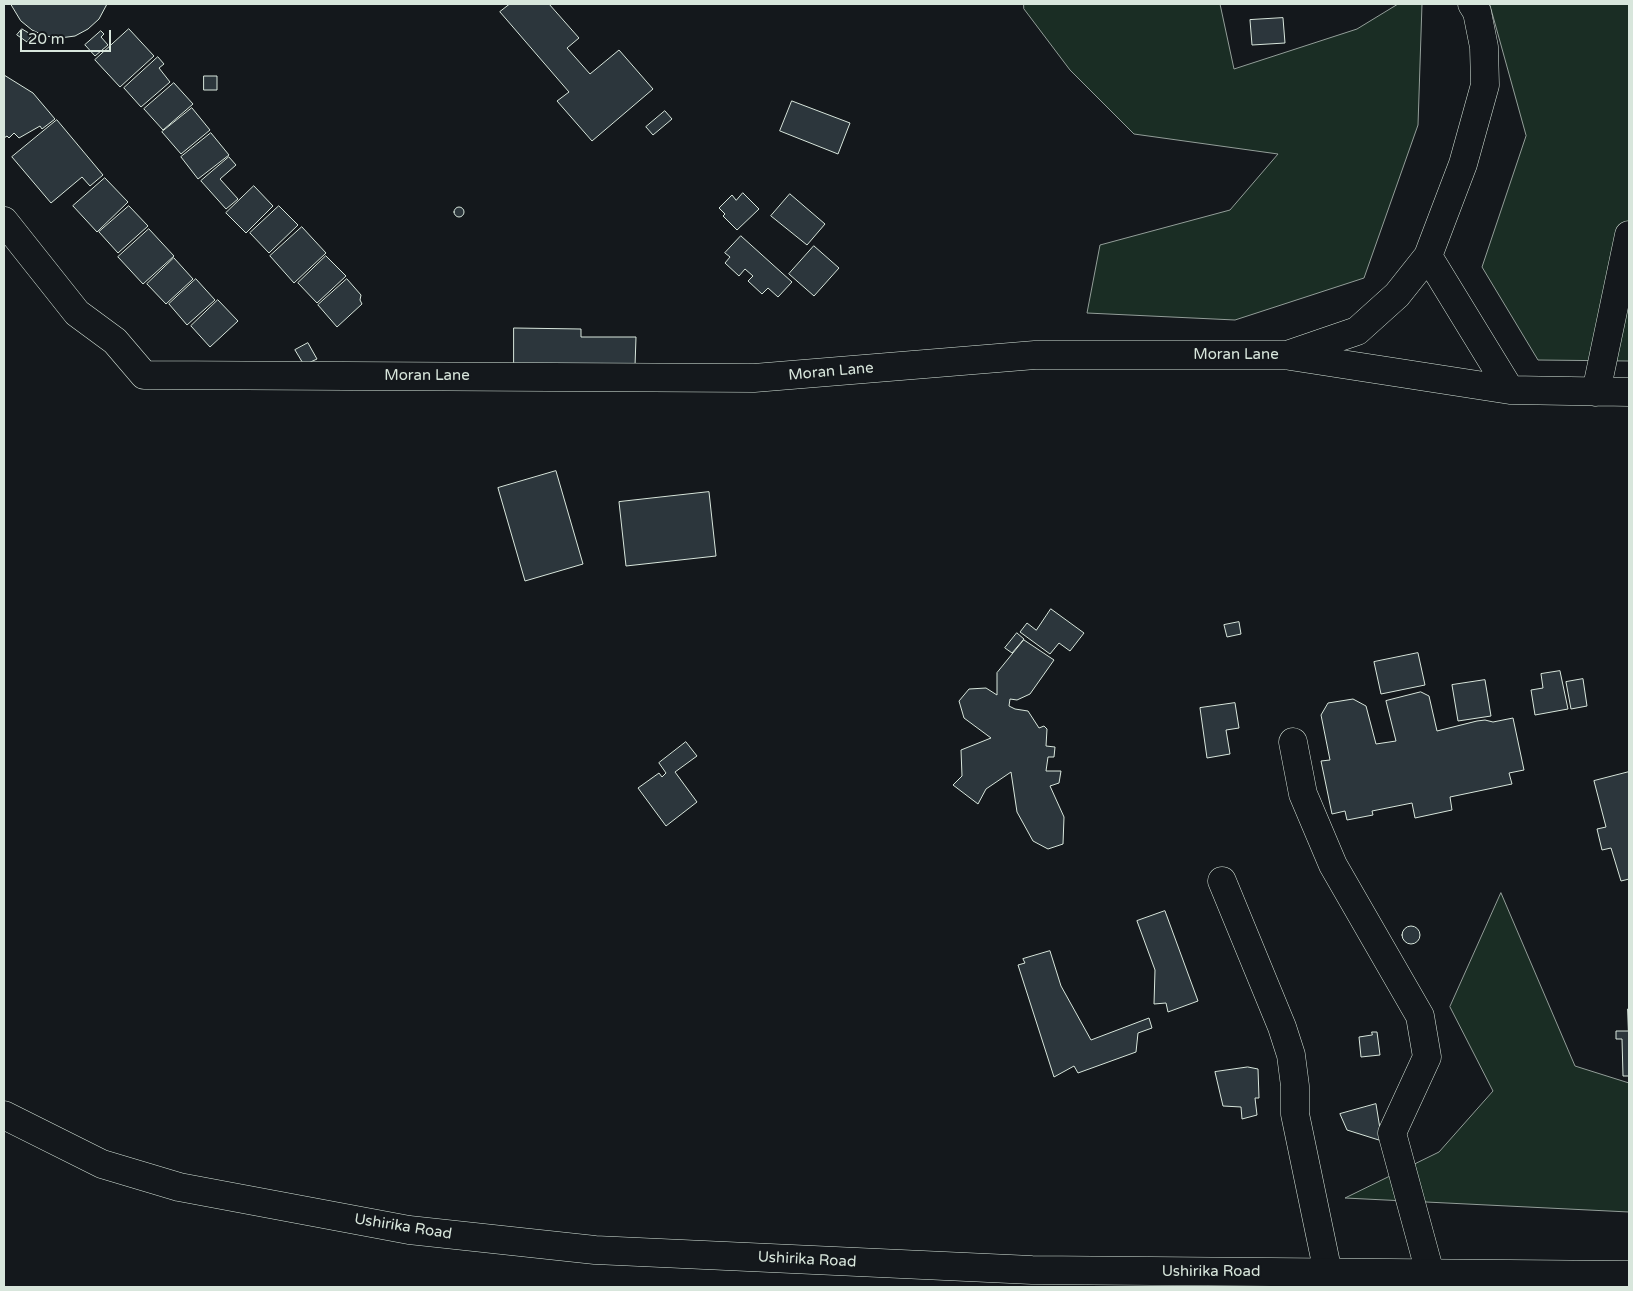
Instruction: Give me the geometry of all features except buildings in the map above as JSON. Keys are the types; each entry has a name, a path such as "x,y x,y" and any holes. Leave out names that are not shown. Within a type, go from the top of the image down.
{"street":[{"name":"Moran Lane","path":"4,221 77,312 115,341 144,375 754,378 1035,356 1287,355 1357,331 1397,295 1428,256 1464,164 1485,85 1484,47 1478,12 1472,4"},
{"path":"1596,392 1629,235"},
{"path":"1428,256 1510,390"},
{"path":"1287,355 1510,390 1629,392"},
{"path":"1293,742 1303,794 1333,865 1420,1016 1428,1057 1392,1133 1430,1273"},
{"path":"1222,881 1278,1018 1291,1055 1295,1086 1295,1114 1328,1273"},
{"name":"Ushirika Road","path":"4,1116 102,1164 179,1187 409,1230 595,1250 1022,1270 1629,1275"}],"green space":[{"path":"1024,4 1220,4 1234,69 1357,29 1398,4 1422,4 1418,125 1364,278 1235,320 1087,313 1100,245 1230,210 1278,154 1134,134 1070,70 1024,9"},
{"path":"1490,4 1629,4 1629,361 1538,360 1482,267 1526,136"},
{"path":"1501,893 1575,1066 1629,1083 1629,1212 1345,1198 1439,1152 1493,1091 1450,1007"}]}
